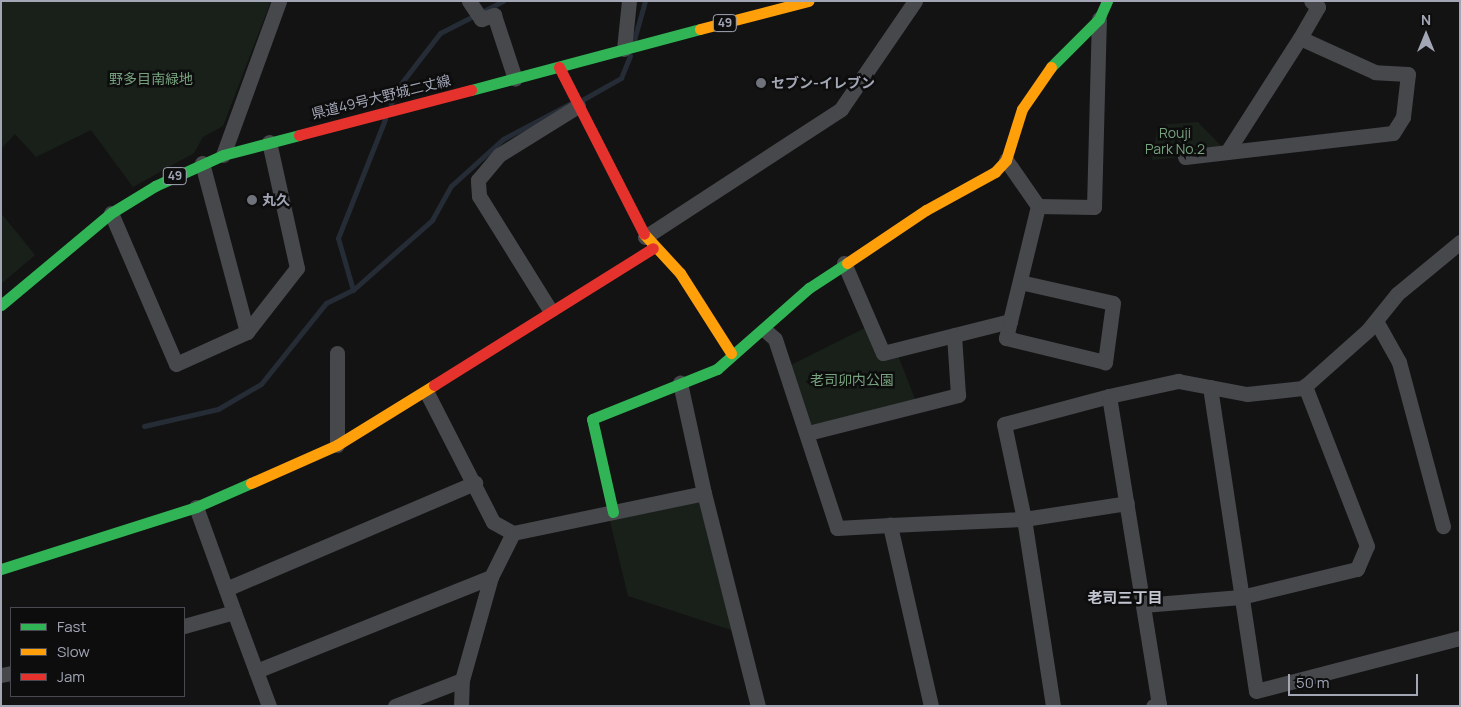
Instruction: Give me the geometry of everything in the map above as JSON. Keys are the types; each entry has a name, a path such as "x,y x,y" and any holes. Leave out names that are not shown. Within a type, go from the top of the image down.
{"street":[{"path":"222,156 279,1"},
{"path":"624,49 629,1"},
{"name":"県道49号大野城二丈線","path":"1,305 111,213 202,163 381,111 515,79 808,1"},
{"path":"1,569 120,535 196,507 337,445 427,393 841,109 915,1"},
{"path":"1038,206 1094,207 1099,19 1106,1"},
{"path":"1227,152 1318,7 1311,1"},
{"path":"475,10 494,15 515,79"},
{"path":"613,512 592,419 717,369 731,354 765,330 844,263 926,210 995,172 1006,160 1022,109 1050,67 1099,19"},
{"path":"1185,157 1393,133 1403,117 1408,74 1375,72 1300,38"},
{"path":"559,67 574,100 649,242 680,273 731,354"},
{"path":"550,310 479,196 478,180 499,155 574,100"},
{"path":"111,213 176,364 247,332 298,268 269,142"},
{"path":"1006,160 1038,206 1006,338 1105,362 1114,302 1020,282"},
{"path":"202,163 247,332"},
{"path":"1053,706 1024,519 1004,424 1109,396 1178,381 1247,394 1305,386 1376,321 1397,294 1457,250"},
{"path":"844,263 883,354 1010,321"},
{"path":"1376,321 1399,362 1443,526"},
{"path":"765,330 775,339 808,433 838,528 1024,519 1127,503"},
{"path":"808,433 958,395 954,335"},
{"path":"336,353 337,445"},
{"path":"680,383 704,492 758,706"},
{"path":"1143,605 1241,597 1357,569 1367,546 1305,386"},
{"path":"1210,387 1256,691 1460,638"},
{"path":"427,393 494,522 514,532 704,492"},
{"path":"1109,396 1159,704 1153,706"},
{"path":"226,589 475,483"},
{"path":"196,507 269,706"},
{"path":"890,525 931,706"},
{"path":"462,706 462,680 491,577 514,532"},
{"path":"256,671 491,577"},
{"path":"185,626 234,612"},
{"path":"395,706 462,680"}],"green space":[{"name":"野多目南緑地","path":"1,1 271,1 223,126 203,137 194,153 133,187 91,130 36,157 15,134 1,149"},
{"name":"Rouji Park No.2","path":"1198,122 1227,152 1152,160 1158,125"},
{"path":"1,213 35,255 1,284"},
{"name":"老司卯内公園","path":"871,325 883,353 896,350 918,407 808,433 785,368"},
{"path":"704,493 740,633 628,596 608,513"}],"waterway":[{"path":"391,104 396,90 440,33 503,1"},
{"path":"634,40 645,1"},
{"path":"582,100 621,78 630,56"},
{"path":"144,426 218,409 261,384 326,303 353,290 432,220 451,186 503,139 569,104"},
{"path":"353,290 338,238 385,119"}],"traffic: fast":[{"path":"1051,67 1099,19 1107,1"},
{"path":"471,90 700,29"},
{"path":"1,305 111,213 155,186 223,155 299,135"},
{"path":"613,512 592,419 717,369 809,288 847,263"},
{"path":"1,569 196,507 251,483"}],"traffic: slow":[{"path":"700,29 808,1"},
{"path":"847,263 926,210 995,172 1006,160 1022,109 1051,67"},
{"path":"644,234 680,273 731,353"},
{"path":"251,483 337,445 434,385"}],"traffic: jam":[{"path":"559,67 644,234"},
{"path":"299,135 471,90"},
{"path":"434,385 653,248"}],"place":[{"name":"セブン-イレブン","path":"761,83"},
{"name":"丸久","path":"252,200"}],"district":[{"name":"老司三丁目","path":"1125,598"}]}
